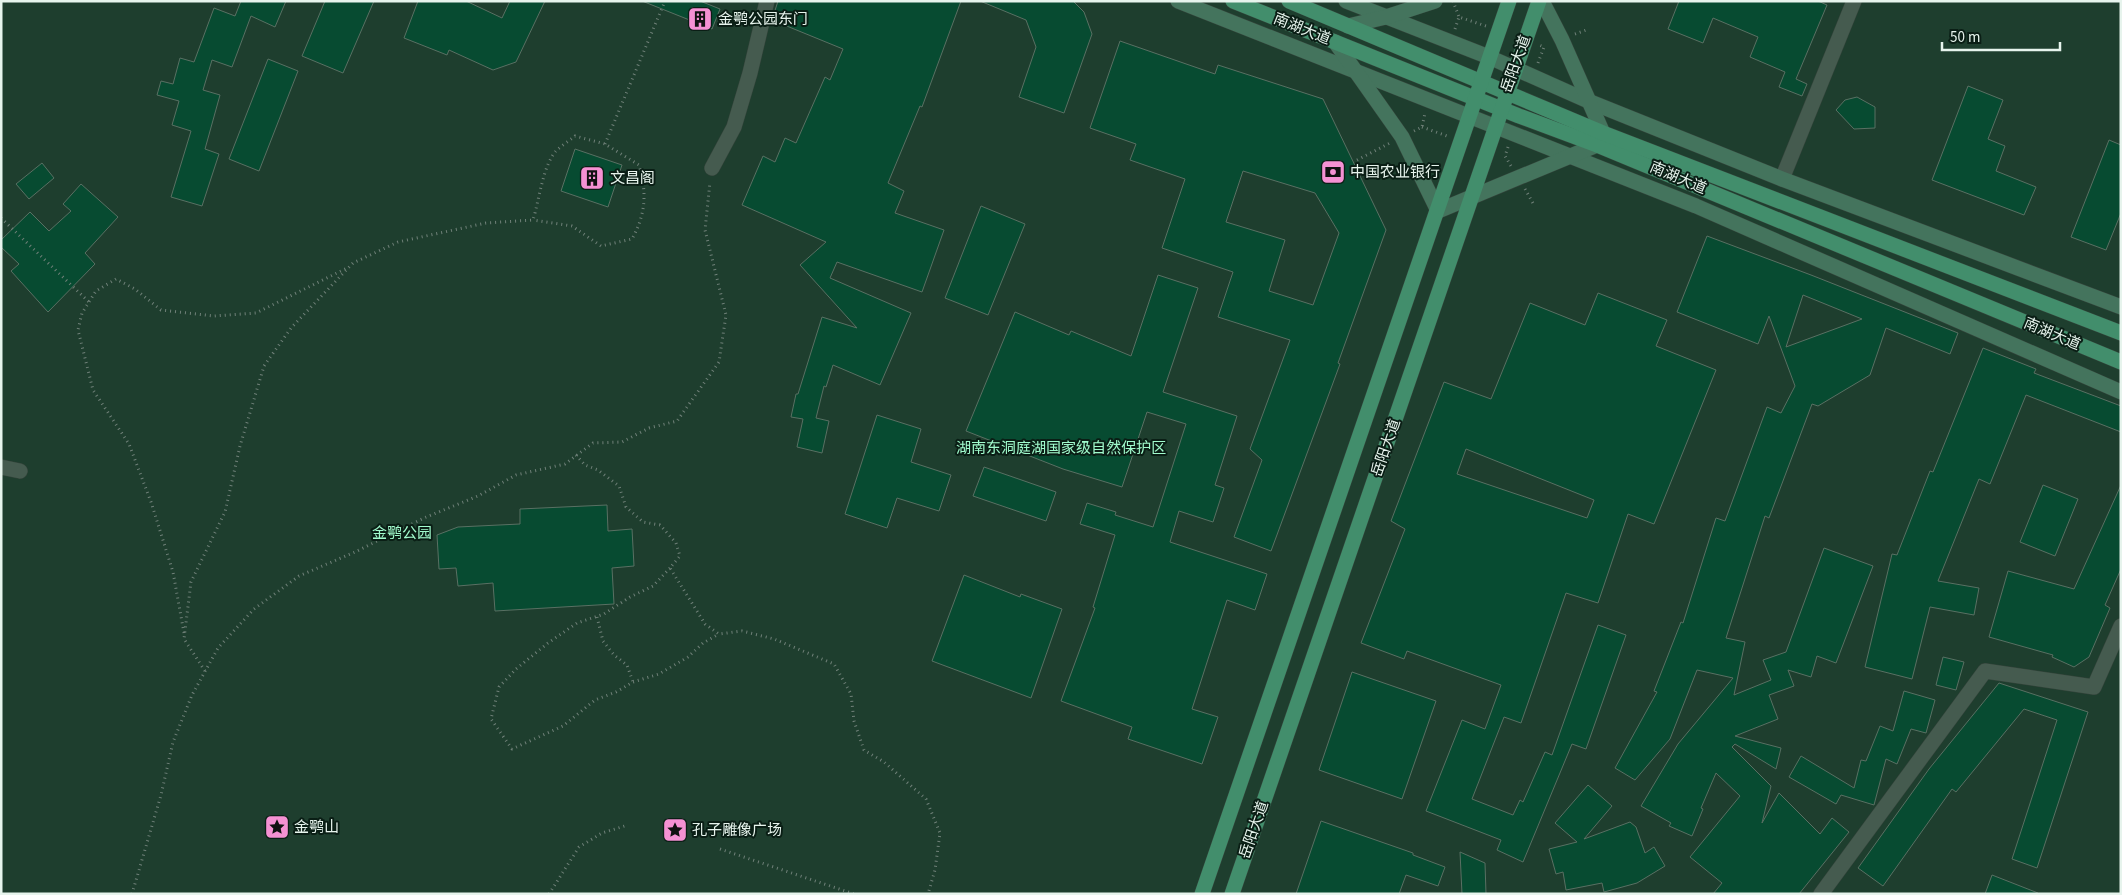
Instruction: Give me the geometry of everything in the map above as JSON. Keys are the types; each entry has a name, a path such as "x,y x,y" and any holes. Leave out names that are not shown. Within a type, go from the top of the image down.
{"main road":[{"path":"1178,1 1696,206 2121,392"},
{"name":"南湖大道","path":"1233,1 1501,109 1600,139 2121,332"},
{"name":"南湖大道","path":"1289,1 1506,92 1600,139 2121,362"},
{"path":"1346,1 1489,57 1588,101 1782,180 2121,307"},
{"path":"1348,26 1386,17 1435,1"},
{"name":"岳阳大道","path":"1202,894 1509,1"},
{"path":"1335,42 1402,137 1438,211 1571,155 1600,139 1588,101 1562,40 1540,1"},
{"name":"岳阳大道","path":"1232,894 1506,92 1540,1"}],"street":[{"path":"712,168 734,127 750,73 767,1"},
{"path":"1782,180 1854,1"},
{"path":"1,467 20,472"},
{"path":"1821,894 1984,671 2094,687 2121,626"}],"path":[{"path":"605,144 665,1"},
{"path":"1453,1 1459,17"},
{"path":"184,639 191,582 225,512 240,446 264,366 291,328 350,266 398,242 486,223 533,220 572,226 601,246 632,239 641,224 645,186 639,165 605,144 575,136 554,153 543,180 539,204 533,220"},
{"path":"132,894 161,795 173,742 192,695 218,648 254,608 299,576 355,552 424,518 478,496 516,475 565,464 593,443 622,442 649,428 677,421 718,362 726,315 705,230 712,168"},
{"path":"1,218 89,302"},
{"path":"205,671 184,639 173,572 151,502 129,444 92,390 78,330 82,313 96,291 116,279 161,310 214,316 256,313 350,266"},
{"path":"576,455 585,464 598,470 619,486 626,507 643,522 660,525 676,543 680,556 654,586 597,617 577,623 516,669 499,688 491,720 512,748 563,726 595,700 616,692 633,682 659,674 688,657 704,643 719,634 742,631 774,639 834,664 851,694 854,721 864,750 884,762 926,799 940,833 935,870 928,894"},
{"path":"670,568 705,624 719,634"},
{"path":"597,617 603,641 627,665 633,682"},
{"path":"550,894 579,847 602,833 628,825"},
{"path":"720,849 854,894"}],"green space":[{"name":"湖南东洞庭湖国家级自然保护区","path":"1,1 2121,1 2121,894 1,894"}],"building":[{"path":"241,1 286,1 275,27 251,16 232,67 212,60 203,90 220,95 205,149 219,154 202,206 171,197 191,131 172,125 179,101 157,95 161,81 173,84 180,58 194,62 214,8 235,16"},
{"path":"325,1 374,1 343,73 302,56"},
{"path":"418,1 466,1 502,18 510,1 545,1 516,62 493,70 449,50 447,55 404,38"},
{"name":"金鹗公园东门","path":"642,1 700,1 720,9 712,29"},
{"path":"778,1 961,1 922,107 920,106 888,183 904,191 895,213 944,230 922,292 837,262 830,278 911,313 880,385 833,365 826,387 824,386 816,418 829,421 822,453 797,447 803,419 791,417 796,394 798,394 822,317 857,328 800,265 826,242 742,205 763,156 775,162 785,138 796,143 825,77 830,80 843,49 772,20"},
{"path":"980,1 1073,1 1084,12 1092,34 1064,113 1019,97 1036,47 1026,20"},
{"path":"1679,1 1818,1 1827,5 1796,79 1807,84 1802,96 1779,87 1785,72 1750,57 1758,37 1713,18 1703,43 1668,29"},
{"path":"1120,41 1215,74 1218,65 1323,99 1386,230 1338,363 1340,364 1271,551 1234,537 1262,460 1250,449 1290,340 1218,317 1233,272 1162,248 1185,179 1130,160 1136,144 1090,128","holes":["1243,171 1315,193 1339,233 1313,305 1269,291 1285,240 1226,222"]},
{"path":"268,59 298,71 259,171 229,159"},
{"path":"1968,86 2003,100 1988,139 2005,146 1996,171 2036,187 2024,215 1932,180"},
{"path":"1857,97 1875,107 1875,128 1854,129 1836,110 1845,100"},
{"path":"2109,140 2121,145 2121,213 2106,250 2071,237"},
{"name":"文昌阁","path":"575,149 622,165 608,207 561,191"},
{"path":"42,163 54,178 29,199 16,184"},
{"path":"81,184 118,217 85,253 95,264 48,312 11,271 19,264 1,247 1,240 30,212 49,231 71,211 63,204"},
{"path":"981,206 1025,224 988,315 945,298"},
{"path":"1707,236 1958,333 1950,354 1886,328 1870,375 1818,406 1812,404 1769,518 1765,516 1726,638 1745,642 1734,695 1771,680 1763,660 1786,652 1824,548 1873,566 1836,663 1817,656 1811,677 1788,670 1794,686 1769,695 1778,719 1735,736 1781,748 1776,769 1735,744 1732,747 1771,786 1762,823 1779,793 1820,834 1832,818 1849,832 1799,894 1713,894 1722,883 1690,857 1740,796 1716,773 1701,808 1703,809 1692,836 1669,826 1671,823 1641,806 1678,744 1733,678 1697,670 1670,739 1635,780 1615,768 1657,692 1654,691 1681,622 1683,623 1716,518 1725,521 1767,407 1781,413 1795,386 1769,316 1758,344 1677,312","holes":["1803,295 1862,319 1786,347"]},
{"path":"1158,275 1198,288 1163,392 1237,416 1215,485 1224,488 1213,522 1179,511 1170,542 1267,574 1255,610 1227,600 1192,709 1218,717 1202,764 1128,739 1132,727 1061,701 1095,608 1093,607 1115,535 1080,524 1087,503 1116,512 1115,515 1153,527 1186,424 1147,412 1122,487 1063,469 966,431 1015,312 1069,335 1071,331 1131,356"},
{"path":"1598,293 1667,320 1656,346 1716,370 1654,524 1628,514 1598,603 1566,593 1521,723 1504,717 1472,799 1513,815 1520,800 1523,802 1545,752 1552,755 1598,625 1626,635 1586,749 1572,744 1523,862 1497,850 1501,840 1426,811 1462,720 1485,729 1501,685 1407,651 1404,659 1361,643 1405,529 1391,521 1444,382 1491,399 1530,303 1585,325","holes":["1466,449 1594,500 1587,518 1457,474"]},
{"path":"1983,348 2036,369 2034,373 2121,406 2121,432 2026,395 1990,484 1979,479 1938,581 1979,588 1974,615 1930,607 1912,679 1865,667 1892,554 1897,555 1930,471 1933,472"},
{"path":"877,415 921,429 911,462 951,475 939,511 897,498 887,528 845,514"},
{"path":"984,467 1056,492 1046,521 973,496"},
{"path":"2043,485 2078,499 2055,556 2020,542"},
{"path":"2121,485 2121,569 2105,605 2110,608 2089,657 2074,667 2052,657 2053,655 1989,637 2008,571 2074,589"},
{"path":"607,505 608,531 632,529 634,566 612,568 614,604 495,611 493,583 458,586 456,568 439,569 437,535 458,527 520,524 520,509"},
{"path":"964,575 1020,597 1021,594 1062,609 1031,698 932,661"},
{"path":"1943,657 1964,662 1956,690 1936,685"},
{"path":"1352,672 1436,701 1402,799 1319,770"},
{"path":"1999,683 2088,712 2037,868 2012,859 2057,720 2024,709 1956,792 1952,789 1883,886 1858,868 1929,769"},
{"path":"1904,691 1935,700 1926,733 1911,729 1897,764 1886,759 1874,805 1841,795 1836,804 1789,777 1801,756 1854,788 1861,760 1866,761 1880,726 1893,731"},
{"path":"1588,785 1612,806 1584,839 1630,822 1636,827 1645,853 1654,847 1665,866 1637,883 1604,892 1602,883 1566,890 1563,872 1556,874 1549,849 1577,842 1555,823"},
{"path":"1321,821 1413,853 1413,855 1445,867 1438,886 1406,875 1399,894 1296,894"},
{"path":"1460,852 1485,863 1486,894 1462,894"},
{"path":"1992,875 2038,893 2038,894 1985,894"}],"place":[{"name":"金鹗公园东门","path":"700,19"},
{"name":"中国农业银行","path":"1333,172"},
{"name":"文昌阁","path":"592,178"},
{"name":"金鹗山","path":"277,827"},
{"name":"孔子雕像广场","path":"675,830"}],"park label":[{"name":"金鹗公园","path":"402,533"}]}
